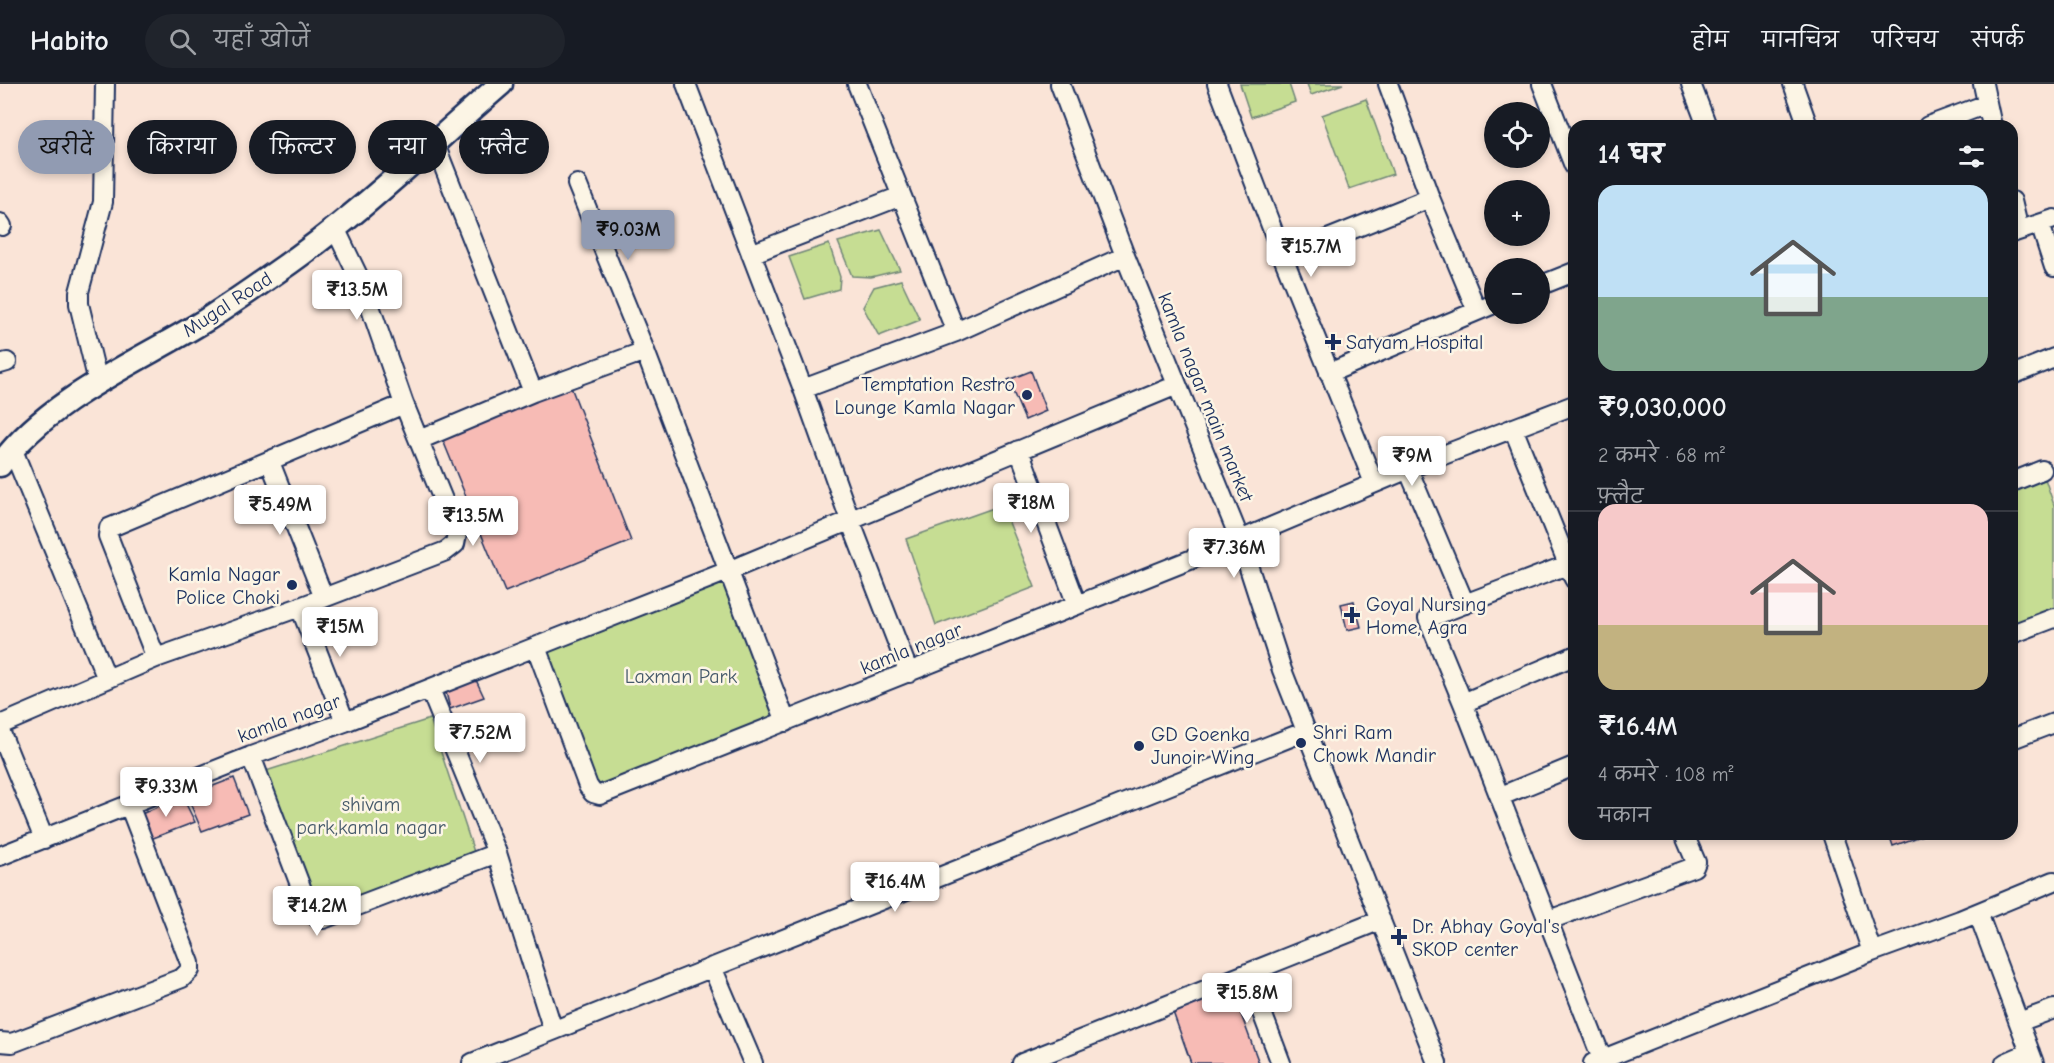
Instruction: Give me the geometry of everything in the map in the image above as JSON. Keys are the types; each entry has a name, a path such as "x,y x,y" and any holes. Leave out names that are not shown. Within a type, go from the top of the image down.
{"street":[{"path":"98,382 79,304 79,292 103,202 105,84"},
{"name":"Mugal Road","path":"447,131 501,84"},
{"path":"686,84 909,673"},
{"path":"857,84 956,332"},
{"name":"kamla nagar main market","path":"1060,84 1125,256 1240,540 1282,670 1437,1063"},
{"path":"1217,84 1283,257 1374,483"},
{"path":"1388,84 1430,198 1477,311"},
{"path":"1542,84 1568,151"},
{"path":"1691,84 1705,120"},
{"path":"1793,84 1806,120"},
{"path":"1983,84 1991,120"},
{"path":"1944,120 1987,104"},
{"name":"Mugal Road","path":"6,457 71,399 206,320 281,270 335,228 397,174"},
{"path":"447,174 533,392"},
{"path":"578,184 645,351 786,722"},
{"path":"751,254 901,196"},
{"path":"1283,257 1430,198"},
{"path":"2018,231 2047,221 2054,267"},
{"path":"0,725 156,658 324,598 446,551 456,544 457,534 404,404 363,286 335,228"},
{"path":"803,389 956,332 1125,256"},
{"path":"1550,282 1568,274"},
{"path":"1329,373 1484,308"},
{"path":"419,440 533,392 645,351"},
{"path":"2018,373 2054,358"},
{"name":"kamla nagar","path":"0,856 728,571 1177,385"},
{"path":"156,658 108,536 108,529 404,404"},
{"name":"kamla nagar","path":"536,647 588,786 597,795 909,673 1240,540 1408,469 1568,407"},
{"path":"1513,428 1568,567"},
{"path":"1019,450 1077,605"},
{"path":"6,457 107,679"},
{"path":"270,462 324,598"},
{"path":"1408,469 1465,604"},
{"path":"2018,480 2042,470"},
{"path":"1568,573 1465,604 1428,618 1549,920 1598,1061 1872,952 1978,913 2054,881"},
{"path":"300,607 345,722"},
{"path":"2018,632 2054,618"},
{"path":"1463,703 1568,659"},
{"path":"430,689 497,853 553,1030"},
{"path":"2018,737 2054,723"},
{"path":"0,730 44,839"},
{"path":"472,1063 1306,730"},
{"path":"251,756 310,911 318,918 323,919 497,853"},
{"path":"1501,796 1568,768"},
{"path":"0,1042 12,1043 182,978 190,970 190,963 129,805"},
{"path":"1549,920 1694,867 1696,862 1687,840"},
{"path":"1834,840 1872,952"},
{"path":"1978,913 2032,1058 2006,1063"},
{"path":"1022,1063 1381,920"},
{"path":"712,967 753,1063"},
{"path":"1247,973 1281,1063"},
{"path":"2019,1022 2054,1009"}],"green space":[{"path":"1240,84 1289,84 1295,102 1251,117"},
{"path":"1307,84 1343,84 1311,95"},
{"path":"1366,99 1393,174 1349,189 1322,115"},
{"path":"881,230 900,270 871,277 852,276 838,242"},
{"path":"829,244 840,277 839,289 805,299 789,257"},
{"path":"901,280 920,320 879,336 863,307 874,287"},
{"path":"2042,470 2054,505 2054,618 2018,632 2018,480"},
{"path":"1002,505 1035,587 936,625 906,539"},
{"name":"Laxman Park","path":"728,571 786,722 600,795 536,647"},
{"name":"shivam park,kamla nagar","path":"430,719 476,858 316,911 266,771"}],"building":[{"name":"Temptation Restro Lounge Kamla Nagar","path":"1031,371 1046,411 1025,420 1008,380"},
{"path":"571,387 631,541 505,592 442,438"},
{"path":"1354,601 1361,627 1347,630 1341,604"},
{"path":"476,680 484,697 450,709 446,692"},
{"path":"234,778 248,814 202,831 187,796"},
{"path":"182,796 195,822 148,840 137,816"},
{"path":"1891,840 1910,840 1893,846"},
{"path":"1232,990 1259,1063 1191,1063 1173,1012"}],"place":[{"name":"Satyam Hospital","path":"1333,342"},
{"name":"Temptation Restro Lounge Kamla Nagar","path":"1027,395"},
{"name":"Kamla Nagar Police Choki","path":"292,585"},
{"name":"Goyal Nursing Home, Agra","path":"1352,615"},
{"name":"Shri Ram Chowk Mandir","path":"1301,743"},
{"name":"GD Goenka Junoir Wing","path":"1139,746"},
{"name":"Dr. Abhay Goyal's SKOP center","path":"1399,937"}]}
